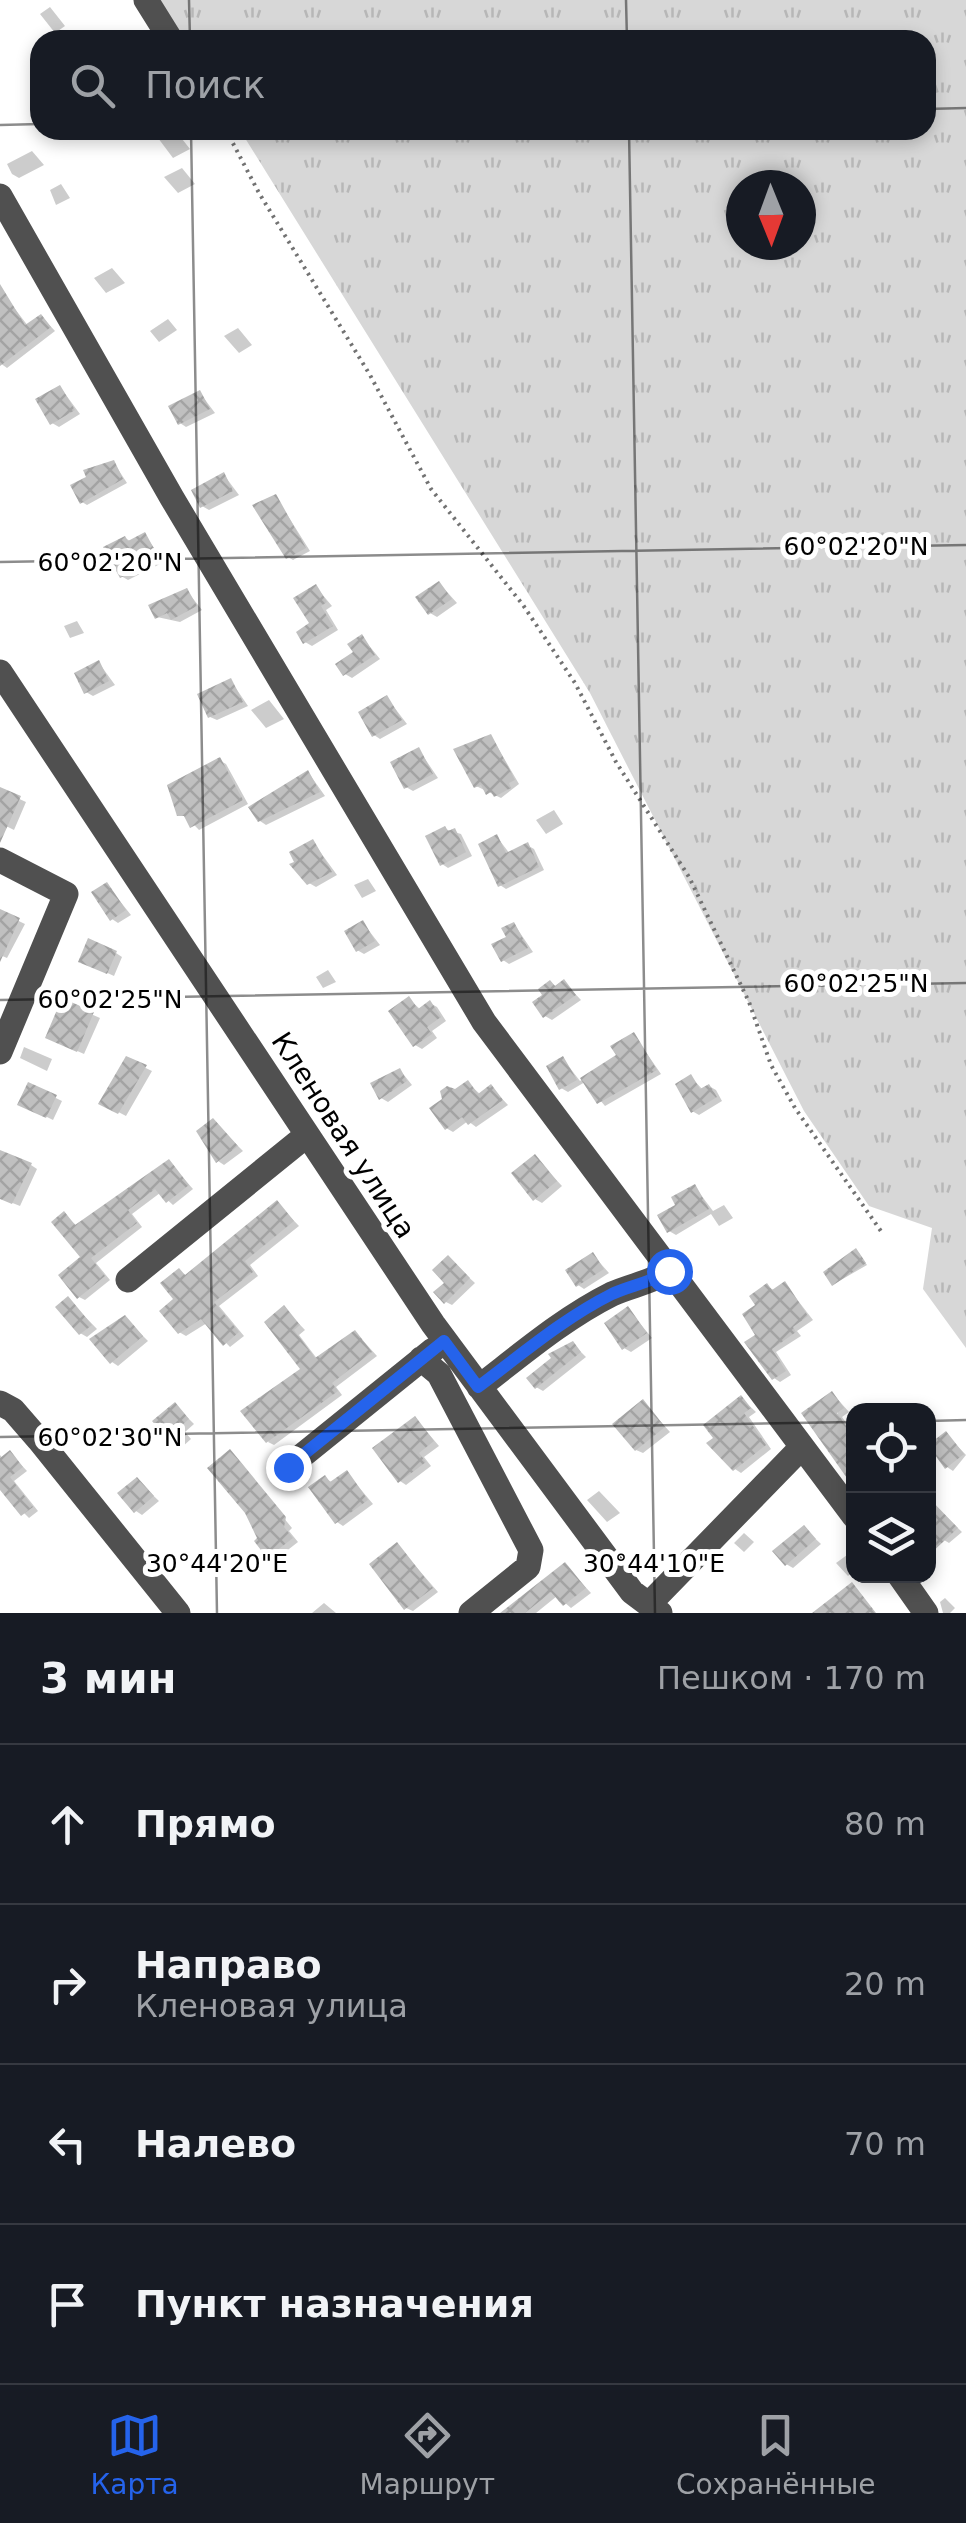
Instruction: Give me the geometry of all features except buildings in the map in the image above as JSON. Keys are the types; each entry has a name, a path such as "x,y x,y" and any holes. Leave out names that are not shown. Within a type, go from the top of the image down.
{"street":[{"path":"146,0 164,30"},
{"path":"0,196 172,498 484,1022 846,1506"},
{"name":"Кленовая улица","path":"0,672 444,1341 632,1592 656,1607"},
{"path":"0,860 60,887 66,902 0,1052"},
{"path":"128,1280 306,1135"},
{"path":"478,1387 565,1321 616,1292 647,1285 669,1271"},
{"path":"288,1467 444,1341"},
{"path":"421,1359 438,1374 531,1550 528,1567 471,1613"},
{"path":"0,1402 13,1410 39,1440 178,1613"},
{"path":"656,1607 801,1448"},
{"path":"905,1583 926,1613"}],"path":[{"path":"231,140 259,194 370,375 431,489 523,605 575,683 616,762 690,877 787,1094 883,1234"}],"green space":[{"path":"160,0 966,0 966,1348 923,1289 932,1228 869,1206 804,1111 590,693 246,140 936,140 936,30 179,30"}],"route":[{"path":"288,1467 444,1341 478,1387 565,1321 616,1292 647,1285 669,1271"}]}
